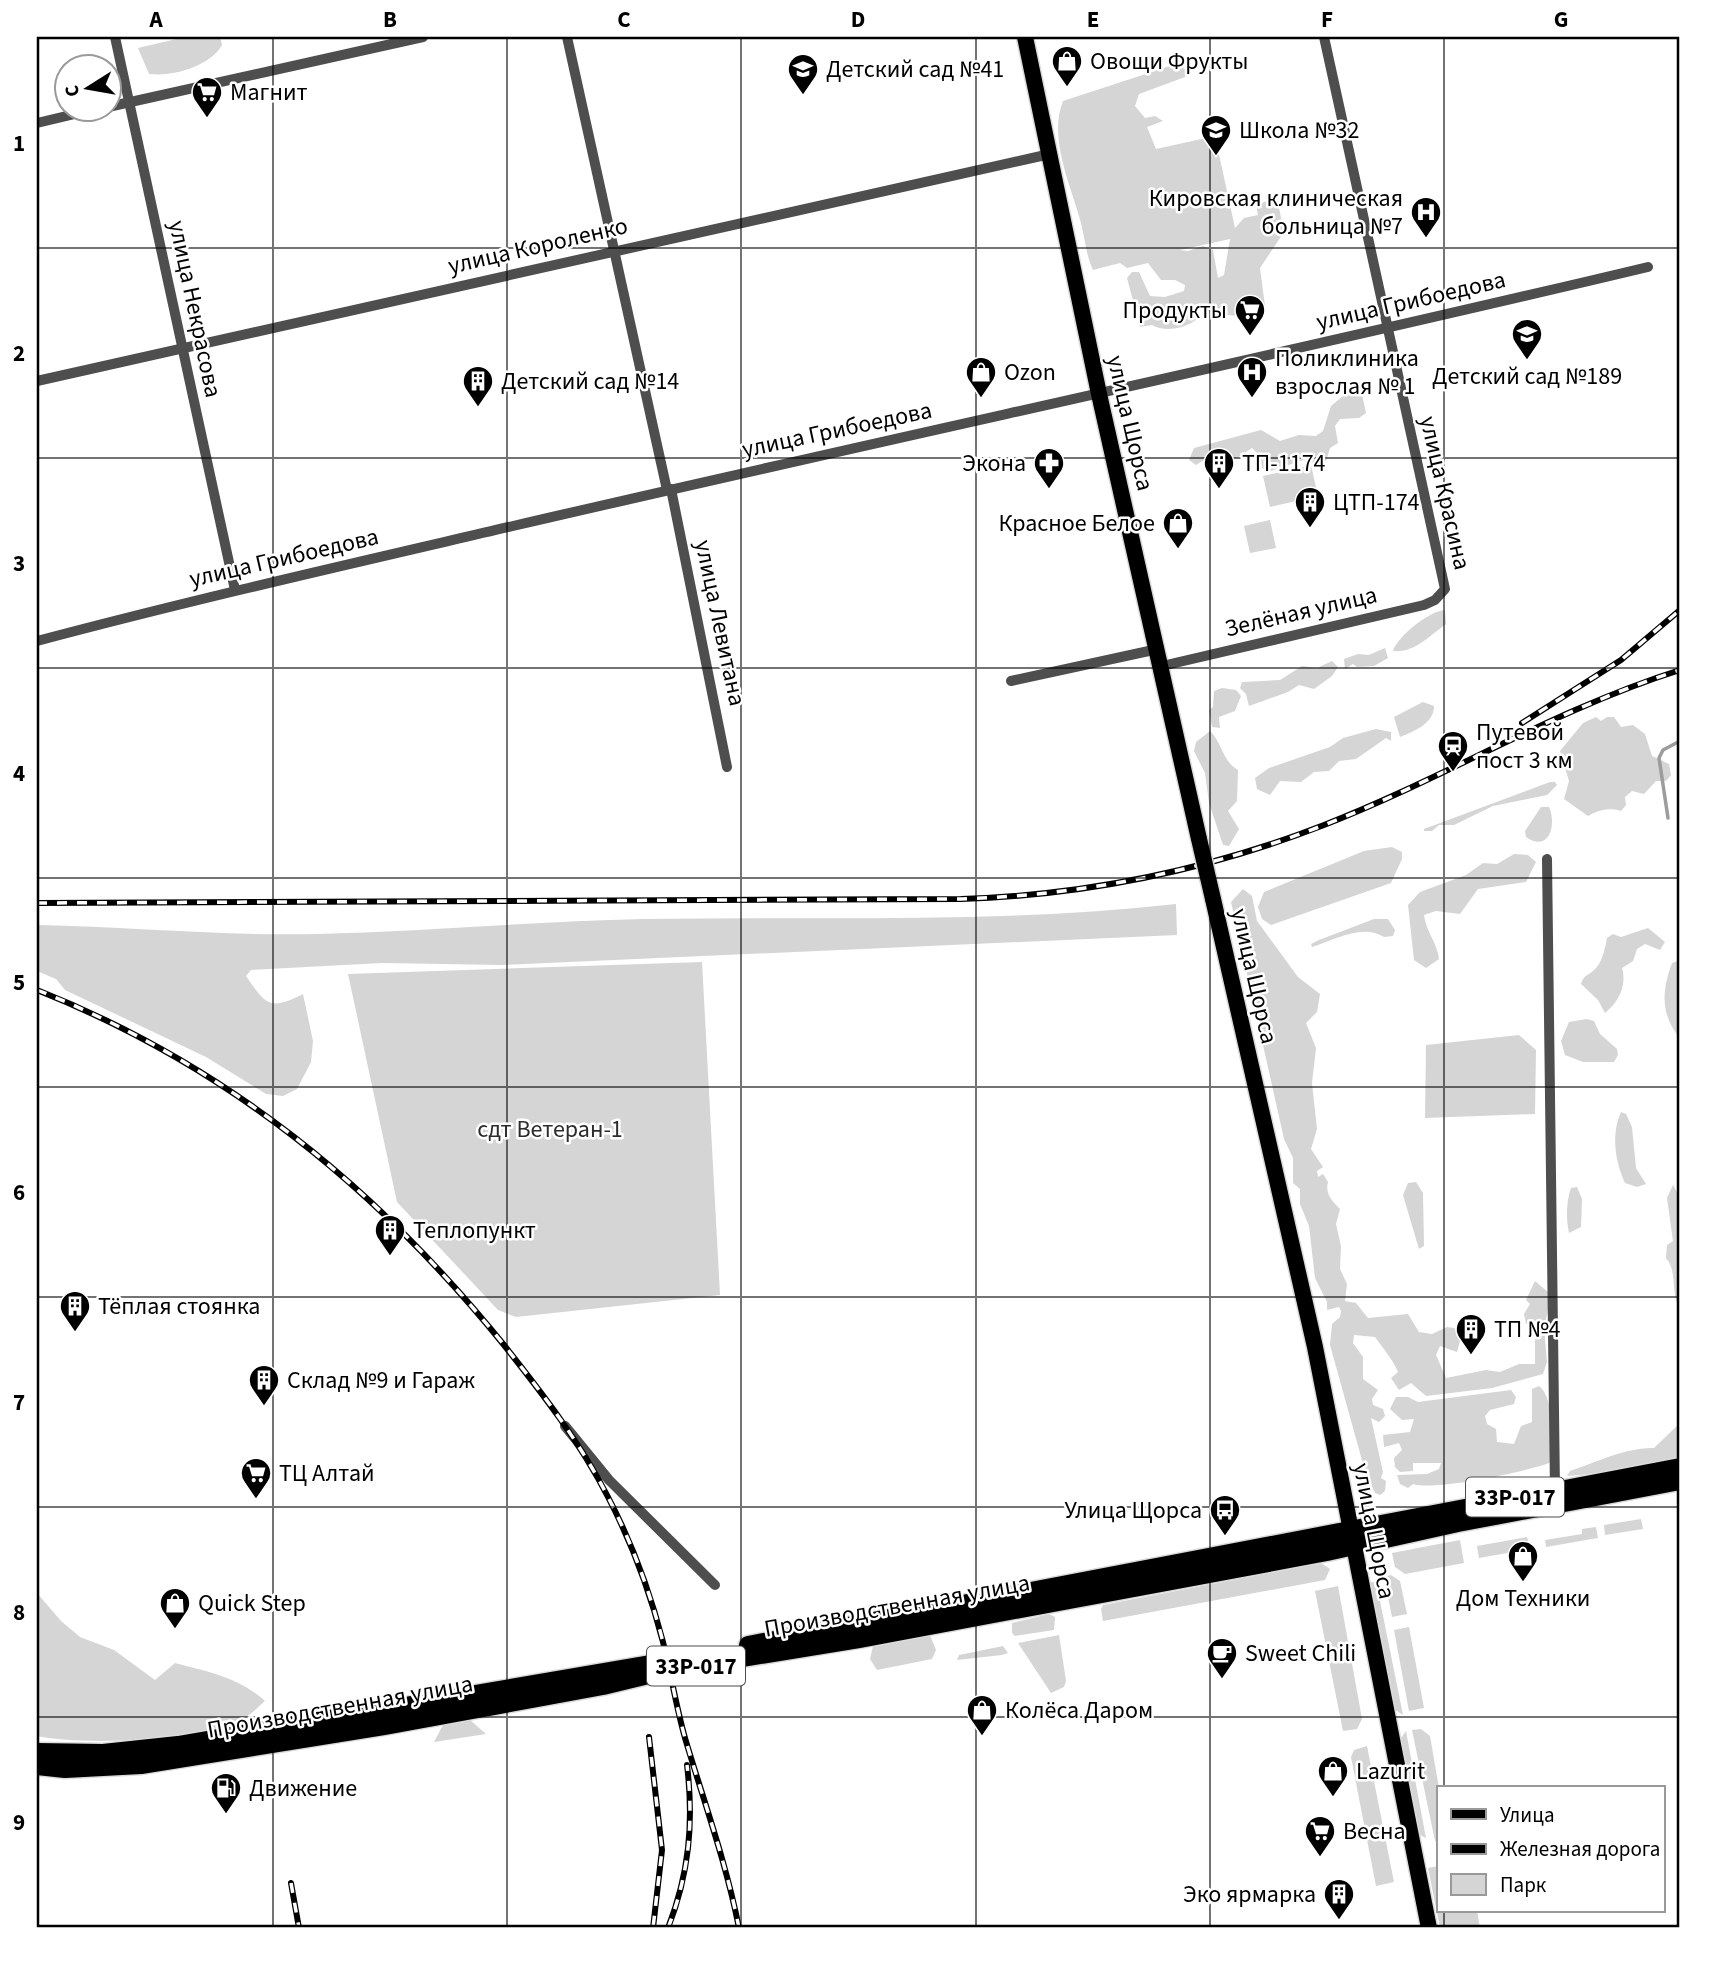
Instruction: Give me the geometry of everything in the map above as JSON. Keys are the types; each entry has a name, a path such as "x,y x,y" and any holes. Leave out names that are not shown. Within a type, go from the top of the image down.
{"highway":[{"name":"Производственная улица","path":"1352,1538 1555,1490 1680,1466"},
{"name":"Производственная улица","path":"37,1766 65,1769 141,1765 486,1700 667,1661 1680,1481"},
{"name":"Производственная улица","path":"37,1752 137,1751 383,1718"}],"main road":[{"name":"улица Щорса","path":"1025,37 1099,394 1315,1347 1429,1928"}],"street":[{"name":"улица Некрасова","path":"115,37 235,590"},
{"path":"122,104 424,37"},
{"name":"улица Левитана","path":"567,37 716,701 727,767"},
{"name":"улица Красина","path":"1324,37 1444,589"},
{"name":"улица Короленко","path":"37,381 1050,154"},
{"name":"улица Грибоедова","path":"37,641 235,590 1387,329 1648,267"},
{"name":"Зелёная улица","path":"1162,666 1424,605 1435,600 1444,589"},
{"path":"1011,681 1158,649"},
{"path":"1547,859 1555,1490"},
{"path":"565,1426 610,1480 715,1585"}],"green space":[{"path":"185,37 220,37 222,45 209,59 190,68 169,74 149,74 138,48"},
{"path":"1173,65 1189,70 1185,77 1139,94 1135,106 1145,118 1155,116 1163,121 1147,127 1156,149 1215,136 1235,228 1244,218 1258,215 1256,205 1272,199 1279,208 1284,232 1260,268 1265,306 1241,315 1196,309 1196,320 1181,327 1140,327 1127,278 1132,272 1139,272 1150,296 1165,297 1184,291 1185,285 1175,280 1161,280 1148,263 1127,268 1120,263 1093,270 1059,146 1059,116 1063,101","holes":["1230,239 1224,275 1218,278 1213,250 1203,246 1188,251 1180,250"]},
{"path":"1349,391 1362,394 1366,413 1359,418 1340,419 1335,426 1338,443 1330,448 1326,461 1315,464 1306,459 1268,472 1262,468 1260,456 1252,448 1237,458 1212,455 1196,465 1189,460 1194,448 1261,430 1280,441 1299,435 1316,436 1323,431 1331,406"},
{"path":"1311,465 1318,496 1270,507 1263,476"},
{"path":"1270,520 1276,548 1250,553 1244,526"},
{"path":"1445,610 1446,624 1415,646 1393,651 1401,638 1415,625 1438,611"},
{"path":"1385,648 1388,658 1374,666 1357,667 1353,664 1345,669 1344,659 1358,654 1369,655"},
{"path":"1332,661 1338,667 1332,676 1314,689 1299,685 1288,692 1249,706 1246,694 1240,688 1242,682 1280,680 1302,666 1317,668"},
{"path":"1222,688 1236,690 1241,696 1235,711 1219,717 1220,728 1212,727 1209,710 1213,707 1214,691"},
{"path":"1423,702 1434,706 1431,717 1417,729 1400,737 1394,717"},
{"path":"1596,717 1601,721 1614,717 1621,727 1633,725 1645,734 1652,756 1669,764 1671,775 1666,781 1656,781 1644,794 1632,791 1625,797 1626,805 1621,811 1604,810 1588,816 1564,799 1569,781 1560,751 1583,723"},
{"path":"1376,729 1391,732 1391,741 1386,738 1356,759 1339,761 1329,771 1314,772 1301,782 1280,781 1270,795 1257,789 1255,778 1269,768 1330,747 1343,738"},
{"path":"1210,731 1229,762 1238,770 1237,801 1228,811 1239,829 1229,846 1223,845 1209,803 1205,773 1194,751 1196,742"},
{"path":"1550,782 1557,785 1547,795 1493,806 1454,825 1439,825 1432,831 1424,831 1424,829"},
{"path":"1541,807 1549,807 1552,822 1549,835 1540,842 1526,837 1525,831"},
{"path":"1392,847 1402,852 1402,859 1391,883 1271,925 1262,919 1258,907 1264,892 1364,851"},
{"path":"1514,854 1528,855 1536,862 1526,882 1478,889 1460,914 1436,911 1424,915 1439,959 1426,968 1414,960 1408,905 1420,892 1466,875 1483,863 1497,864"},
{"path":"1243,889 1252,896 1257,921 1298,977 1320,994 1317,1012 1306,1023 1316,1048 1312,1083 1317,1129 1311,1149 1323,1167 1317,1171 1318,1177 1323,1174 1328,1182 1330,1197 1340,1209 1336,1224 1341,1246 1340,1269 1347,1284 1345,1301 1356,1303 1368,1318 1408,1314 1419,1332 1432,1334 1447,1327 1454,1328 1461,1337 1457,1352 1440,1346 1436,1355 1446,1378 1486,1370 1500,1372 1519,1364 1535,1364 1535,1325 1526,1324 1524,1314 1530,1304 1526,1300 1535,1281 1549,1293 1550,1301 1544,1328 1547,1362 1543,1374 1492,1388 1426,1396 1411,1383 1399,1390 1391,1378 1398,1372 1375,1337 1354,1335 1353,1343 1363,1357 1363,1379 1378,1390 1372,1399 1373,1405 1383,1409 1385,1416 1379,1422 1371,1418 1383,1472 1381,1478 1386,1481 1385,1491 1380,1495 1375,1493 1365,1471 1330,1345 1332,1324 1340,1317 1341,1311 1339,1307 1327,1310 1327,1302 1315,1278 1309,1226 1300,1204 1300,1189 1293,1183 1293,1158 1284,1139 1231,902"},
{"path":"1176,904 1177,935 502,965 382,963 251,970 246,976 264,999 270,1002 283,1002 303,994 313,1041 311,1062 297,1089 283,1096 266,1094 206,1057 65,990 56,979 37,971 37,925 247,934 317,934 644,919 977,917"},
{"path":"1374,919 1388,919 1395,930 1393,936 1358,932 1312,947 1311,944 1319,940"},
{"path":"1648,928 1665,942 1660,950 1645,944 1637,949 1633,961 1622,968 1623,987 1618,998 1605,1013 1598,1000 1581,984 1582,981 1599,964 1607,938 1613,934 1621,937"},
{"path":"1680,960 1680,1039 1666,1012 1665,994 1672,963"},
{"name":"сдт Ветеран-1","path":"702,962 720,1295 516,1317 498,1310 397,1202 348,974"},
{"path":"1587,1019 1594,1021 1600,1034 1617,1049 1618,1055 1614,1062 1583,1062 1565,1055 1561,1041 1569,1022"},
{"path":"1519,1035 1536,1050 1535,1114 1425,1118 1426,1045"},
{"path":"1621,1112 1626,1114 1632,1127 1636,1168 1646,1184 1637,1187 1625,1183 1617,1157 1615,1138"},
{"path":"1416,1182 1423,1193 1424,1246 1419,1249 1403,1195 1408,1183"},
{"path":"1673,1185 1680,1197 1680,1309 1675,1296 1672,1270 1666,1258 1667,1245 1673,1241 1667,1198"},
{"path":"1577,1187 1582,1199 1581,1227 1569,1233 1568,1199 1571,1188"},
{"path":"1539,1386 1550,1410 1549,1463 1460,1483 1413,1484 1408,1488 1400,1484 1397,1475 1427,1474 1439,1469 1441,1463 1413,1463 1413,1471 1400,1472 1395,1467 1394,1458 1402,1450 1399,1443 1384,1447 1383,1435 1410,1432 1414,1419 1402,1420 1390,1409 1396,1397 1408,1397 1418,1402 1511,1390 1516,1397 1514,1404 1490,1410 1485,1416 1487,1424 1496,1429 1497,1442 1514,1444 1521,1426 1532,1422 1532,1389"},
{"path":"1680,1414 1680,1459 1665,1467 1656,1462 1645,1470 1567,1476 1570,1471 1612,1456 1654,1448 1678,1425"},
{"path":"1641,1519 1643,1529 1605,1535 1604,1525"},
{"path":"1596,1527 1598,1538 1546,1547 1545,1540 1582,1534 1582,1529"},
{"path":"1527,1537 1530,1549 1479,1558 1477,1546"},
{"path":"1460,1540 1464,1563 1405,1574 1395,1567 1392,1553"},
{"path":"1321,1563 1330,1569 1325,1580 1103,1621 1103,1605"},
{"path":"1391,1575 1400,1581 1407,1614 1392,1617 1384,1577"},
{"path":"1376,1581 1403,1715 1394,1709 1369,1583"},
{"path":"1338,1586 1362,1719 1357,1729 1343,1731 1315,1591"},
{"path":"37,1593 61,1621 80,1637 114,1650 155,1680 175,1663 234,1681 265,1701 247,1716 224,1726 199,1732 113,1741 37,1736"},
{"path":"1049,1614 1055,1617 1054,1630 1015,1636 1012,1633 1012,1623"},
{"path":"1409,1627 1424,1708 1409,1711 1394,1630"},
{"path":"930,1635 936,1650 932,1659 877,1670 870,1659 873,1646"},
{"path":"1059,1635 1066,1681 1064,1687 1051,1693 1018,1643"},
{"path":"1003,1646 1008,1653 957,1660 959,1655"},
{"path":"469,1719 486,1734 434,1742 443,1725"},
{"path":"1421,1729 1430,1736 1439,1786 1437,1841 1435,1841 1412,1730"},
{"path":"1406,1731 1426,1838 1418,1834 1401,1738"},
{"path":"1367,1746 1394,1882 1376,1886 1351,1757 1354,1750"},
{"path":"1437,1866 1437,1912 1477,1912 1480,1928 1440,1928 1428,1868"}],"waterway":[{"path":"1668,818 1659,758 1663,750 1680,741"}],"railway":[{"path":"1522,723 1621,660 1680,610"},
{"path":"37,903 961,899 1008,897 1100,886 1236,855 1324,825 1589,704 1680,670"},
{"path":"37,990 106,1020 172,1055 293,1136 350,1183 404,1233 455,1287 546,1400 597,1477 617,1514 640,1568 658,1623 682,1726 721,1856 739,1928"},
{"path":"649,1737 662,1850 653,1928"},
{"path":"668,1928 681,1888 688,1848 690,1807 687,1765"},
{"path":"291,1883 299,1928"}],"place":[{"name":"Овощи Фрукты","path":"1067,88"},
{"name":"Детский сад №41","path":"803,96"},
{"name":"Магнит","path":"207,119"},
{"name":"Школа №32","path":"1216,157"},
{"name":"Кировская клиническая больница №7","path":"1426,239"},
{"name":"Продукты","path":"1250,337"},
{"name":"Детский сад №189","path":"1527,361"},
{"name":"Ozon","path":"981,399"},
{"name":"Поликлиника взрослая № 1","path":"1252,399"},
{"name":"Детский сад №14","path":"478,408"},
{"name":"Экона","path":"1049,490"},
{"name":"ТП-1174","path":"1219,490"},
{"name":"ЦТП-174","path":"1310,529"},
{"name":"Красное Белое","path":"1178,550"},
{"name":"Путевой пост 3 км","path":"1453,773"},
{"name":"Теплопункт","path":"390,1257"},
{"name":"Тёплая стоянка","path":"75,1333"},
{"name":"ТП №4","path":"1471,1356"},
{"name":"Склад №9 и Гараж","path":"264,1407"},
{"name":"ТЦ Алтай","path":"256,1500"},
{"name":"Улица Щорса","path":"1225,1537"},
{"name":"Дом Техники","path":"1523,1583"},
{"name":"Quick Step","path":"175,1630"},
{"name":"Sweet Chili","path":"1222,1680"},
{"name":"Колёса Даром","path":"982,1737"},
{"name":"Lazurit","path":"1333,1798"},
{"name":"Движение","path":"226,1815"},
{"name":"Весна","path":"1320,1858"},
{"name":"Эко ярмарка","path":"1339,1921"}]}
